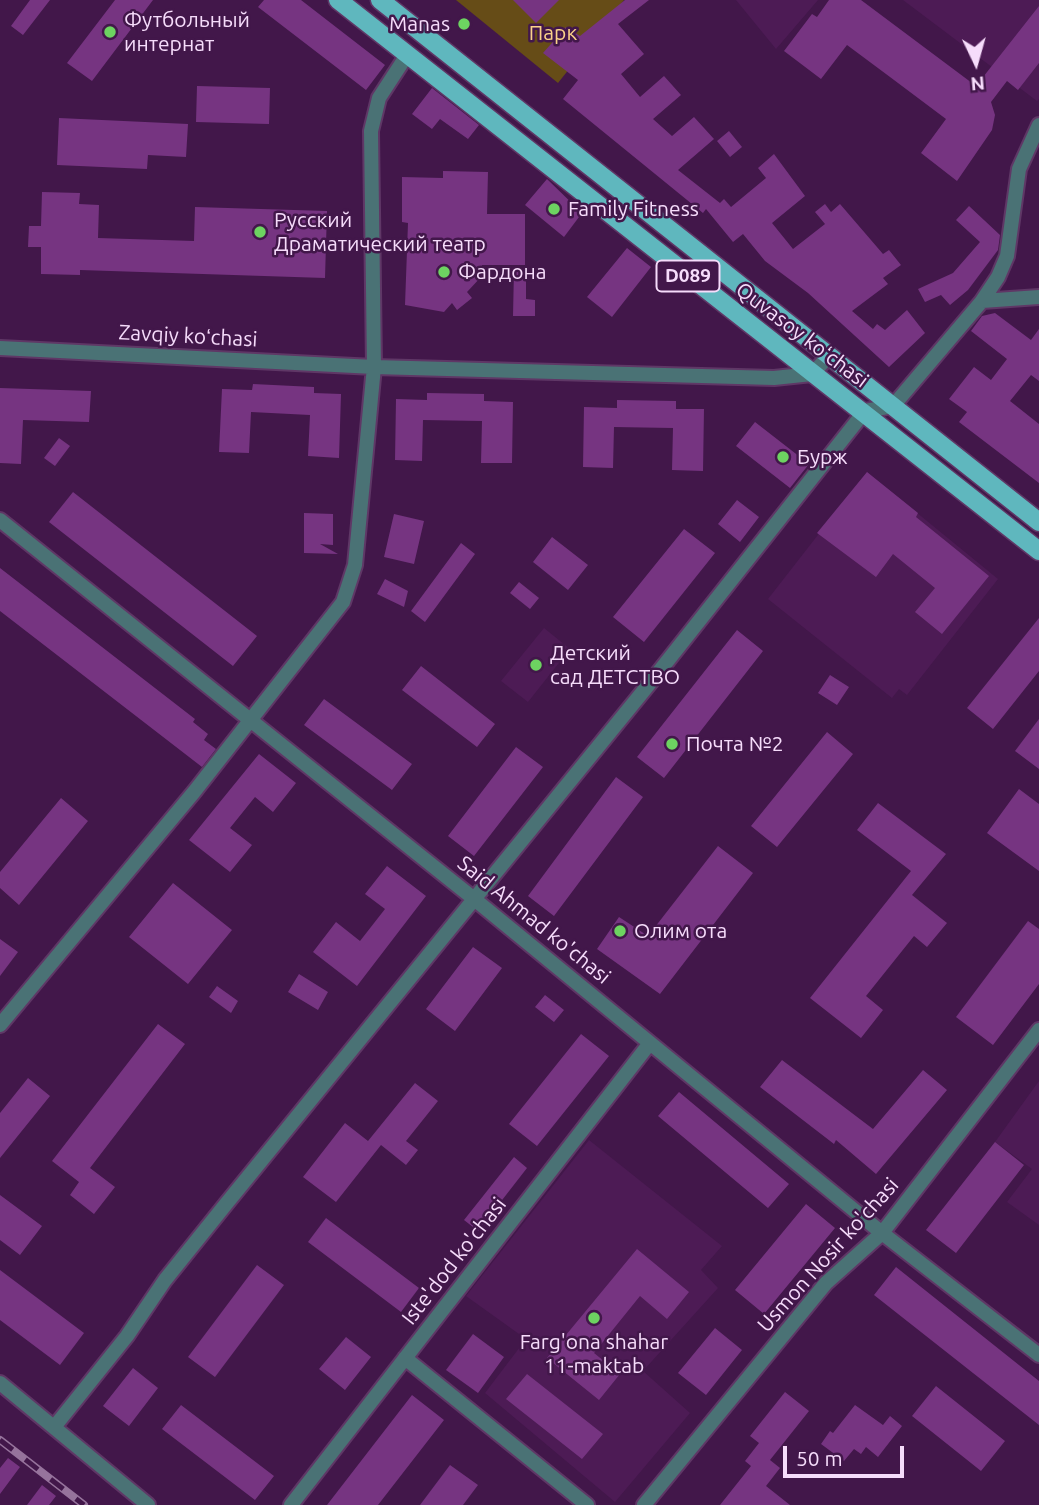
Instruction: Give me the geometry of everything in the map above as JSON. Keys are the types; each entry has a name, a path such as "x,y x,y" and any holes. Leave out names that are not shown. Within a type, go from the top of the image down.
{"main road":[{"name":"Quvasoy koʻchasi","path":"338,0 812,374 865,411 1039,551"},
{"name":"Quvasoy koʻchasi","path":"380,0 1039,522"}],"street":[{"path":"0,1025 194,792 343,602 355,565 374,367 371,131 379,98 407,55"},
{"path":"55,1426 127,1336 182,1258 654,678 865,411 892,406 982,301 998,277 1007,256 1019,169 1039,125"},
{"path":"982,301 1039,297"},
{"name":"Zavqiy koʻchasi","path":"0,348 374,367 774,378 812,374"},
{"path":"812,374 829,356"},
{"name":"Said Ahmad ko'chasi","path":"0,520 473,898 882,1233 1039,1355"},
{"name":"Usmon Nosir ko'chasi","path":"644,1505 825,1283 882,1233 1039,1030"},
{"name":"Iste'dod ko'chasi","path":"292,1505 650,1042"},
{"path":"405,1358 587,1505"},
{"path":"0,1382 148,1505"}],"shaded area":[{"path":"736,0 818,0 776,49"},
{"path":"903,0 1039,0 1039,99 1037,101"},
{"path":"867,472 998,579 907,695 899,689 892,698 768,599"},
{"name":"Детский сад ДЕТСТВО","path":"544,628 570,649 528,702 501,681"},
{"path":"1039,1081 1039,1225 1007,1202 1032,1169 995,1142"},
{"name":"Farg'ona shahar 11-maktab","path":"589,1140 722,1246 701,1270 718,1288 643,1371 690,1413 615,1502 485,1393 526,1339 466,1296"}],"green space":[{"name":"Парк","path":"456,0 624,0 558,83"}],"building":[{"path":"30,0 50,0 23,35 11,26"},
{"name":"Футбольный интернат","path":"115,0 153,0 92,81 67,63"},
{"path":"264,0 301,0 385,65 366,90 258,7"},
{"path":"513,0 559,0 536,23"},
{"path":"625,0 649,0 618,24 644,54 621,74 640,97 664,76 681,95 653,119 672,136 694,117 714,139 678,170 720,203 724,199 731,207 766,178 758,168 774,154 805,196 772,223 793,249 825,224 815,212 825,204 831,212 840,204 883,254 889,250 901,265 883,278 888,284 852,311 873,329 877,324 885,330 907,310 925,333 889,367 808,293 765,261 743,234 733,242 706,209 703,213 563,99 578,80 543,53 566,27 580,36"},
{"path":"829,0 861,0 976,86 1039,6 1039,63 1018,90 1007,81 991,102 995,115 992,130 957,181 921,153 946,119 847,45 821,79 784,51 812,14 817,17"},
{"path":"197,86 270,88 269,124 196,122"},
{"path":"432,88 479,125 468,139 440,119 432,129 412,114"},
{"path":"59,118 188,124 186,157 148,155 147,169 57,165"},
{"path":"729,131 742,147 730,157 717,141"},
{"path":"443,171 488,172 487,214 525,214 525,265 482,265 482,276 467,292 472,298 457,310 452,303 444,312 405,305 408,223 402,222 402,177 443,178"},
{"name":"Family Fitness","path":"547,179 582,213 564,237 525,205"},
{"name":"Русский Драматический театр","path":"42,192 80,193 79,204 99,205 98,238 194,241 195,207 327,211 325,278 80,270 80,275 41,274 41,247 28,247 29,226 41,226"},
{"path":"969,206 1000,235 998,250 968,290 950,305 941,295 925,302 918,289 953,273 980,242 956,220"},
{"path":"627,248 651,267 612,317 587,297"},
{"path":"514,269 526,269 526,299 535,300 535,316 513,316"},
{"path":"995,313 1031,340 1039,329 1039,381 1031,375 1010,401 1039,424 1039,483 959,422 967,412 949,399 974,367 991,380 1007,359 971,331 982,316"},
{"path":"253,384 314,387 314,393 341,394 339,458 308,456 310,415 251,412 249,453 219,452 222,389 252,390"},
{"path":"0,388 91,391 89,422 23,420 21,464 0,463"},
{"path":"427,393 484,394 484,401 513,402 512,463 481,463 482,421 423,420 422,461 395,460 396,399 427,400"},
{"path":"617,400 676,401 676,409 704,409 703,471 672,470 673,428 614,427 613,468 583,467 584,407 617,408"},
{"path":"755,422 809,464 790,488 736,446"},
{"path":"59,438 70,446 55,466 44,458"},
{"path":"867,472 918,513 916,517 989,576 942,634 915,612 935,588 893,554 876,577 817,533"},
{"path":"73,492 257,636 233,666 49,522"},
{"path":"737,500 759,517 740,542 718,524"},
{"path":"304,513 333,514 333,545 320,544 338,554 304,553"},
{"path":"394,514 424,521 414,564 384,557"},
{"path":"684,529 715,553 644,642 613,617"},
{"path":"552,537 588,565 568,590 533,562"},
{"path":"461,543 475,554 425,622 411,611"},
{"path":"0,568 195,719 193,722 208,734 204,740 216,749 202,767 0,611"},
{"path":"385,579 408,591 404,607 377,594"},
{"path":"519,582 539,598 530,609 510,593"},
{"path":"1039,618 1039,671 993,729 967,708"},
{"path":"737,630 763,651 664,778 637,757"},
{"path":"421,666 495,724 477,747 402,690"},
{"path":"830,675 849,687 837,705 818,693"},
{"path":"324,699 412,764 392,790 304,725"},
{"path":"1039,719 1039,769 1015,751"},
{"path":"827,732 853,754 777,847 751,826"},
{"path":"516,747 543,767 474,856 448,836"},
{"path":"259,754 296,783 273,812 255,797 230,828 252,845 230,872 189,840"},
{"path":"616,777 643,797 554,916 528,896"},
{"path":"1019,789 1039,804 1039,871 987,833"},
{"path":"61,798 88,821 19,905 0,888 0,872"},
{"path":"878,803 946,854 912,895 947,923 927,947 914,936 866,996 883,1010 861,1038 810,998 911,871 857,830"},
{"path":"718,846 753,873 660,994 597,949 619,917 648,936"},
{"path":"387,866 426,896 357,986 313,952 336,922 360,941 385,909 365,894"},
{"path":"173,883 232,930 188,984 129,937"},
{"path":"1028,921 1039,929 1039,984 993,1045 956,1017"},
{"path":"0,939 18,952 0,976"},
{"path":"473,947 502,968 455,1031 426,1009"},
{"path":"299,974 328,992 318,1010 288,992"},
{"path":"217,986 238,1001 231,1013 209,997"},
{"path":"545,995 564,1010 554,1022 535,1007"},
{"path":"158,1024 185,1044 90,1168 115,1187 94,1214 70,1195 79,1182 52,1161"},
{"path":"581,1034 609,1056 537,1146 509,1124"},
{"path":"782,1060 873,1129 923,1070 947,1090 876,1174 836,1140 834,1144 760,1087"},
{"path":"28,1078 50,1096 0,1158 0,1113"},
{"path":"415,1083 438,1101 406,1141 418,1150 406,1165 381,1145 336,1202 303,1177 345,1123 368,1141"},
{"path":"679,1092 789,1184 768,1208 658,1116"},
{"path":"995,1142 1024,1165 956,1253 926,1230"},
{"path":"514,1157 527,1168 478,1231 464,1220"},
{"path":"0,1195 42,1226 20,1255 0,1240"},
{"path":"806,1204 835,1228 764,1314 735,1290"},
{"path":"326,1218 419,1288 401,1312 308,1242"},
{"path":"637,1249 689,1292 667,1319 640,1296 594,1353 620,1374 599,1400 547,1358"},
{"path":"257,1265 284,1285 215,1377 188,1357"},
{"path":"896,1267 1039,1381 1039,1425 874,1295"},
{"path":"0,1270 84,1333 60,1365 0,1320"},
{"path":"715,1328 742,1350 706,1395 678,1373"},
{"path":"473,1334 504,1357 478,1393 446,1370"},
{"path":"346,1337 371,1357 345,1390 319,1369"},
{"path":"133,1368 158,1388 129,1426 103,1406"},
{"path":"527,1374 603,1434 582,1459 506,1399"},
{"path":"936,1386 1005,1441 981,1471 912,1416"},
{"path":"785,1392 809,1411 770,1460 780,1468 766,1486 790,1505 720,1505 751,1466 745,1461 759,1443 750,1436"},
{"path":"412,1395 444,1420 378,1505 327,1505"},
{"path":"181,1405 274,1476 255,1500 162,1429"},
{"path":"855,1405 883,1425 890,1416 902,1426 878,1457 866,1447 861,1454 854,1449 844,1461 821,1444"},
{"path":"8,1458 20,1467 0,1494 0,1468"},
{"path":"450,1465 478,1485 463,1505 420,1505"},
{"path":"42,1485 56,1496 49,1505 27,1505"}],"railway":[{"path":"0,1440 84,1505"}],"place":[{"name":"Manas","path":"464,24"},
{"name":"Футбольный интернат","path":"110,32"},
{"name":"Family Fitness","path":"554,209"},
{"name":"Русский Драматический театр","path":"260,232"},
{"name":"Фардона","path":"444,272"},
{"name":"Бурж","path":"783,457"},
{"name":"Детский сад ДЕТСТВО","path":"536,665"},
{"name":"Почта №2","path":"672,744"},
{"name":"Олим ота","path":"620,931"},
{"name":"Farg'ona shahar 11-maktab","path":"594,1318"}]}
